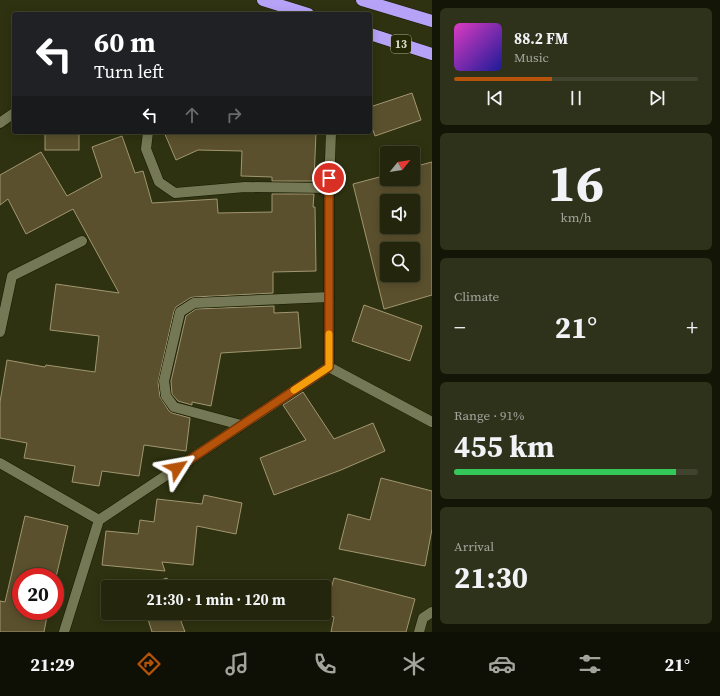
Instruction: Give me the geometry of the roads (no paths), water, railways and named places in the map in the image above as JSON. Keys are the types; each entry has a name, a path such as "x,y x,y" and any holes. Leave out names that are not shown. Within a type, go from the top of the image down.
{"highway":[{"path":"362,0 432,21"},
{"path":"266,1 302,12"},
{"name":"13","path":"372,35 432,54"}],"street":[{"path":"0,123 12,114"},
{"path":"148,134 146,149 159,182 175,194 245,187 329,188"},
{"path":"329,367 329,188 331,134"},
{"path":"0,332 12,276 82,241"},
{"path":"241,425 174,407 166,396 164,381 180,312 194,304 329,297"},
{"path":"329,367 432,422"},
{"path":"64,632 99,520 329,367"},
{"path":"0,463 99,520"},
{"path":"419,632 423,618 432,612"}]}
